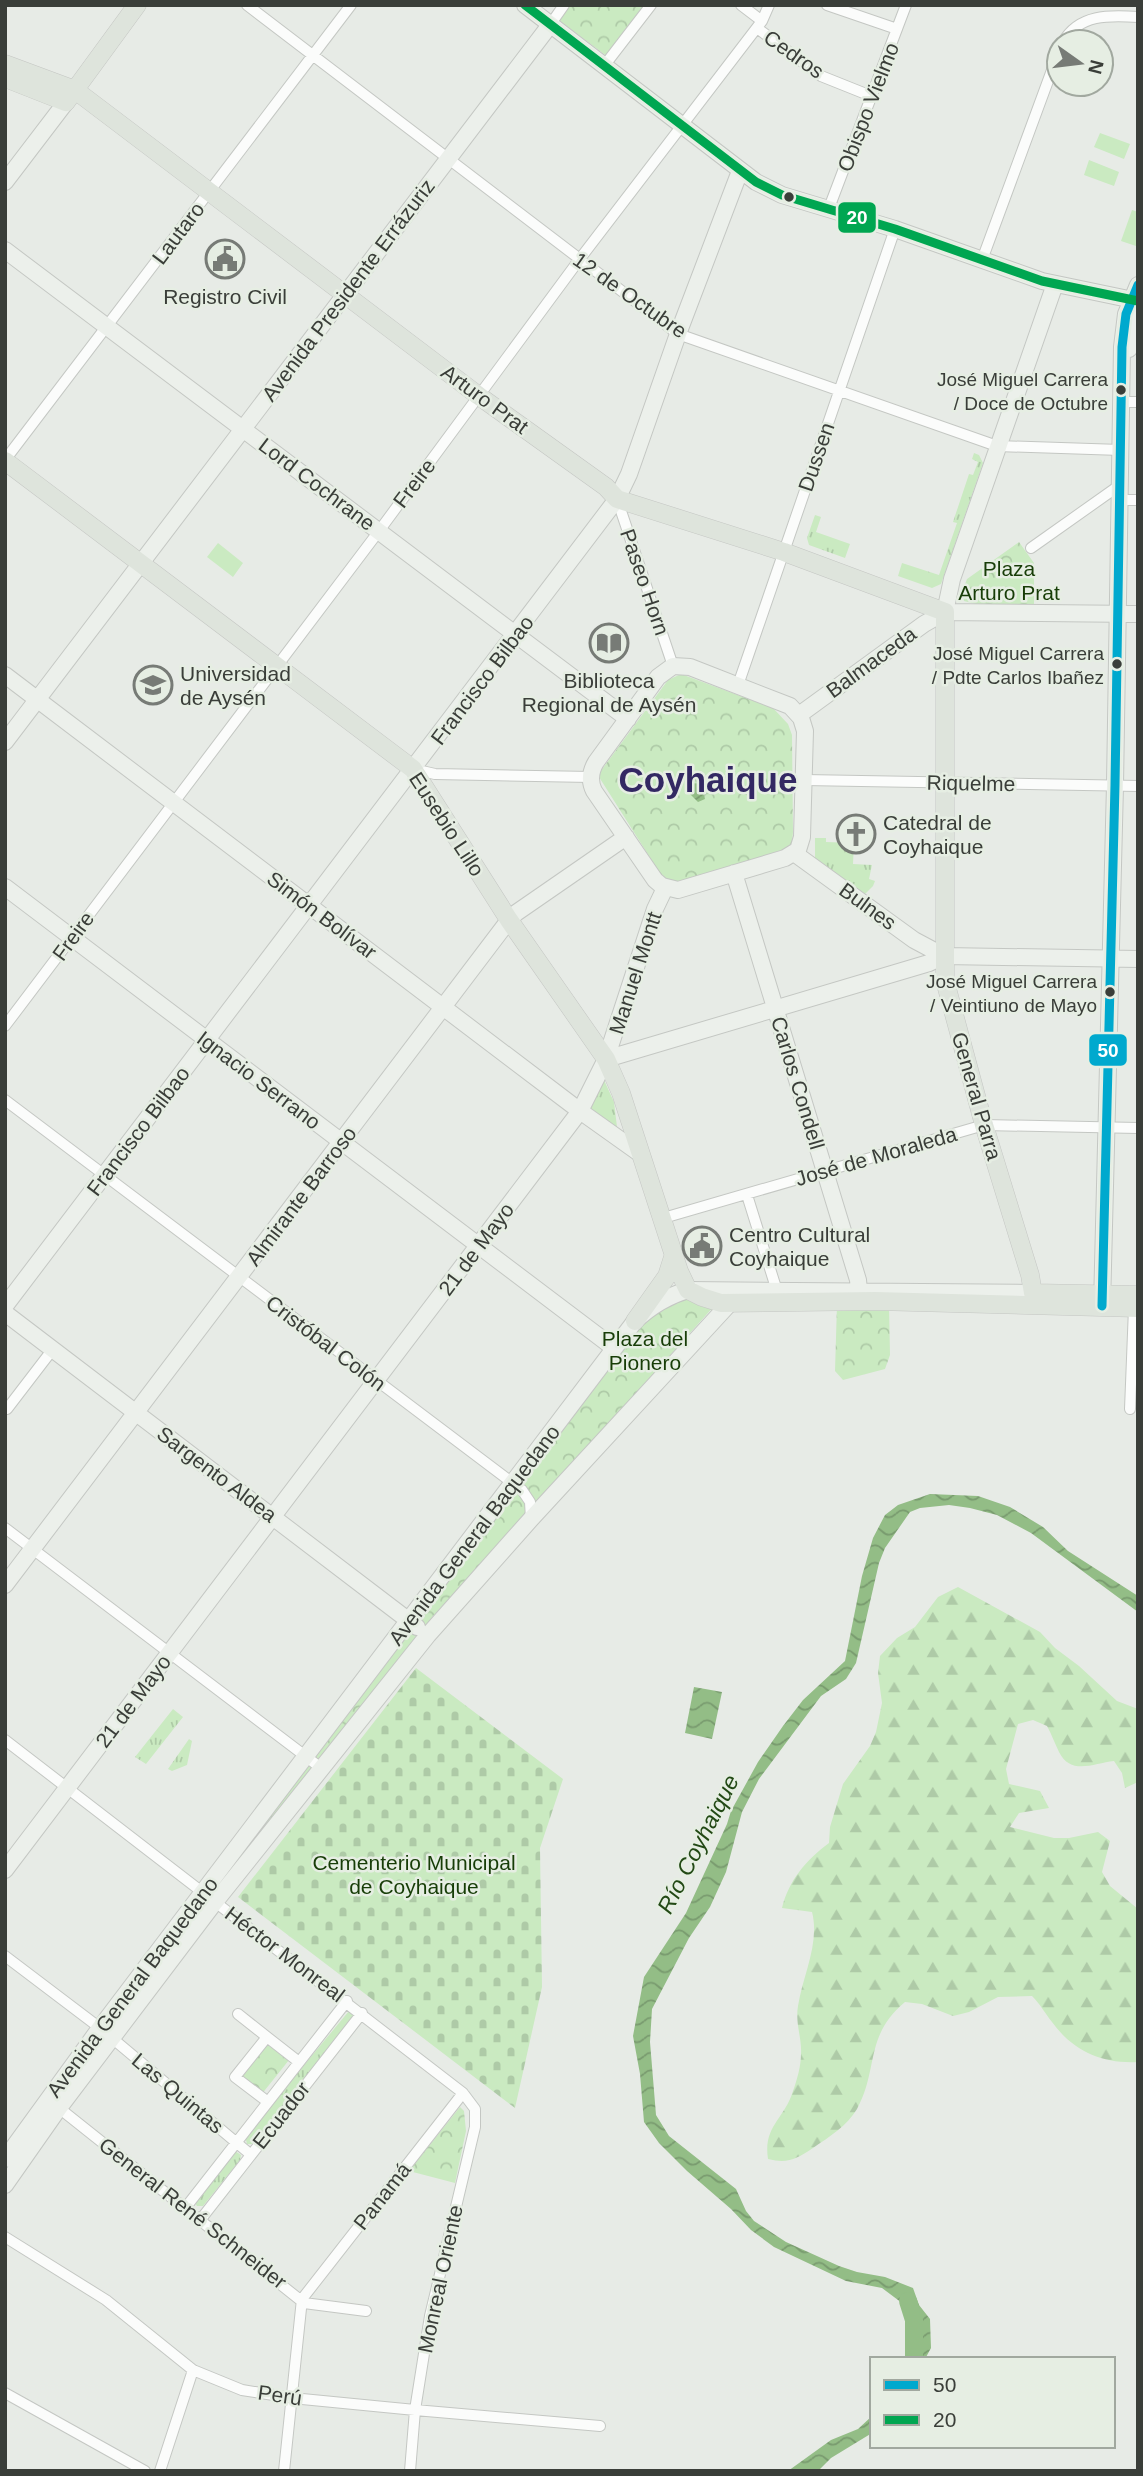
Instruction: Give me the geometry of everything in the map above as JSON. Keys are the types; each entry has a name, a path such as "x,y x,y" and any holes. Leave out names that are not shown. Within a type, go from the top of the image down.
{"main road":[{"path":"70,96 137,5"},
{"path":"5,64 70,96"},
{"path":"5,78 70,96"},
{"name":"Arturo Prat","path":"70,96 210,191 479,396 606,487 617,499 783,552 945,612"},
{"name":"Eusebio Lillo","path":"5,461 413,769 509,920 606,1059 621,1093 673,1257 688,1290"},
{"name":"General Parra","path":"945,612 944,956 947,989 984,1125 1030,1275 1027,1299"},
{"path":"635,1321 667,1276 673,1257"},
{"path":"688,1290 709,1300 731,1303"},
{"name":"Avenida General Baquedano","path":"731,1303 860,1297 1103,1300 1136,1303"}],"street":[{"name":"12 de Octubre","path":"247,5 678,334 998,446 1121,450"},
{"name":"Lautaro","path":"5,461 351,5"},
{"path":"525,5 756,183 782,195 895,229 1055,284 1135,295 1123,334 1122,368 1129,402 1121,450 1103,1300"},
{"name":"Avenida Presidente Errázuriz","path":"5,742 565,5"},
{"path":"604,66 651,5"},
{"name":"Cedros","path":"741,5 760,25 821,76 871,96"},
{"name":"Freire","path":"5,1026 379,531 579,260 760,25 769,5"},
{"path":"827,5 841,7 897,29"},
{"name":"Obispo Vielmo","path":"829,208 906,5"},
{"path":"1074,28 1087,20 1103,16 1138,17"},
{"path":"982,260 1045,89"},
{"path":"5,182 70,96"},
{"name":"Francisco Bilbao","path":"5,1306 517,635 617,499 629,474 678,334 740,171"},
{"name":"Dussen","path":"738,685 895,229"},
{"name":"Lord Cochrane","path":"5,250 628,719"},
{"name":"General Parra","path":"945,612 952,579 1055,284"},
{"path":"1122,368 1138,319"},
{"path":"1120,493 1138,500"},
{"path":"1031,548 1120,493"},
{"name":"Paseo Horn","path":"617,499 673,666"},
{"path":"945,612 1138,614"},
{"name":"Balmaceda","path":"799,715 924,624 945,612"},
{"path":"673,666 685,666 785,704 799,715 805,731 802,841 794,853 684,889 665,888 655,880 594,791 591,777 594,766 661,674 673,666"},
{"name":"Simón Bolívar","path":"5,675 579,1111 639,1153"},
{"path":"413,769 435,774 591,777"},
{"name":"Riquelme","path":"804,780 1138,786"},
{"name":"Almirante Barroso","path":"5,1585 509,920 626,837"},
{"name":"Bulnes","path":"794,853 914,940 944,956"},
{"name":"Carlos Condell","path":"734,873 825,1170 860,1297"},
{"name":"Ignacio Serrano","path":"5,887 614,1348"},
{"name":"Manuel Montt","path":"606,1059 655,909 665,888"},
{"path":"909,969 916,954 914,940"},
{"path":"606,1059 909,969 944,956 1138,959"},
{"name":"21 de Mayo","path":"5,1870 579,1111 606,1059"},
{"name":"Cristóbal Colón","path":"5,1100 511,1484 528,1498 532,1508 531,1519"},
{"name":"José de Moraleda","path":"660,1219 984,1125 1138,1128"},
{"path":"747,1195 777,1291"},
{"name":"Avenida General Baquedano","path":"7,2171 105,2033 209,1896 306,1758 635,1321 659,1302 688,1290 777,1291 860,1297"},
{"name":"Avenida General Baquedano","path":"209,1896 320,1768 428,1635 531,1519 731,1303"},
{"path":"1130,1409 1136,1303"},
{"name":"Sargento Aldea","path":"5,1313 428,1635"},
{"path":"7,1409 53,1349"},
{"path":"5,1528 320,1768"},
{"name":"Héctor Monreal","path":"5,1740 463,2093"},
{"name":"Las Quintas","path":"5,1956 105,2033 250,2154"},
{"name":"Ecuador","path":"186,2207 346,2001"},
{"name":"Ecuador","path":"201,2219 362,2013"},
{"path":"238,2014 299,2062"},
{"path":"267,2037 235,2077 268,2102"},
{"name":"Panamá","path":"302,2299 463,2093"},
{"name":"Monreal Oriente","path":"410,2471 415,2410 430,2316 475,2127 475,2109 463,2093"},
{"name":"General René Schneider","path":"54,2104 302,2299 284,2471"},
{"name":"Perú","path":"5,2237 106,2300 193,2370 242,2390 292,2398 600,2426"},
{"path":"302,2299 304,2303 366,2311"},
{"path":"160,2471 193,2370"},
{"path":"5,2393 145,2471"}],"green space":[{"path":"567,5 647,5 608,57 557,19"},
{"path":"1100,133 1130,144 1124,159 1094,147"},
{"path":"1089,160 1119,172 1114,186 1084,175"},
{"path":"1132,210 1138,212 1136,246 1121,241"},
{"path":"974,453 979,455 983,463 941,584 932,588 898,576 902,563 939,575 957,523 953,522 969,474 973,475 978,462 972,459"},
{"path":"815,515 821,517 816,532 850,544 845,558 809,545 807,538"},
{"name":"Plaza Arturo Prat","path":"1019,542 1034,563 1034,604 976,604 964,601 962,592 967,579"},
{"path":"218,543 243,563 233,577 207,557"},
{"path":"681,674 773,708 788,724 792,735 793,832 792,843 786,849 677,882 666,880 661,875 599,777 668,680"},
{"path":"815,838 826,838 826,842 854,843 853,864 872,865 869,879 875,881 873,886 865,894 815,858"},
{"path":"604,1080 614,1102 617,1127 607,1123 588,1107"},
{"name":"Plaza del Pionero","path":"685,1297 716,1304 433,1616 222,1882 320,1744 426,1612 506,1501 648,1316"},
{"path":"837,1304 889,1304 890,1355 885,1369 843,1380 835,1371"},
{"path":"958,1587 1040,1632 1117,1701 1138,1709 1138,1782 1125,1788 1122,1773 1114,1761 1084,1766 1070,1764 1059,1752 1047,1726 1033,1720 1018,1724 1006,1769 1009,1784 1040,1791 1049,1808 1019,1813 1010,1827 1054,1838 1098,1832 1110,1841 1102,1872 1110,1886 1138,1909 1138,2062 1112,2061 1079,2048 1060,2032 1032,1996 998,1997 969,2012 953,2016 922,2004 905,2002 883,2027 864,2094 848,2121 797,2158 787,2161 768,2159 767,2148 771,2131 789,2101 800,2068 797,2012 814,1935 812,1912 782,1908 785,1898 800,1871 829,1843 830,1827 843,1784 870,1746 876,1732 882,1703 878,1673 880,1656 897,1638 915,1627 938,1597"},
{"name":"Cementerio Municipal de Coyhaique","path":"416,1668 563,1779 540,1848 542,1987 515,2108 238,1897"},
{"path":"173,1709 183,1717 146,1764 135,1757"},
{"path":"189,1739 192,1741 187,1765 172,1771 168,1769"},
{"path":"349,2011 355,2014 254,2144 247,2144 245,2136"},
{"path":"265,2043 289,2060 261,2095 242,2080 242,2073"},
{"path":"460,2107 464,2111 466,2131 455,2183 409,2171"},
{"path":"235,2151 241,2155 240,2160 203,2206 197,2206 195,2203"}],"water":[{"path":"700,783 705,799 698,802 690,794 687,784"},
{"path":"930,1494 978,1496 1010,1507 1043,1527 1068,1551 1138,1596 1138,1612 1031,1533 997,1515 949,1505 920,1508 910,1512 885,1548 879,1563 856,1663 846,1679 821,1696 759,1779 742,1812 726,1872 710,1907 689,1938 652,2009 650,2042 656,2115 669,2136 736,2189 754,2221 786,2242 839,2266 885,2277 913,2288 919,2305 930,2319 931,2348 926,2357 910,2357 919,2332 910,2309 882,2288 846,2281 774,2247 751,2230 659,2143 644,2122 640,2074 633,2036 644,1977 686,1913 731,1811 758,1762 803,1700 845,1661 862,1576 873,1538 885,1515 898,1505"},
{"path":"694,1687 722,1692 712,1739 685,1733"},
{"path":"870,2418 870,2434 831,2458 818,2471 788,2471 831,2440 858,2429"}],"waterway":[{"name":"Río Coyhaique","path":"908,2301 914,2320 914,2357"}],"transit line":[{"name":"20","path":"525,5 756,182 782,195 895,229 1042,281 1138,301"},
{"name":"50","path":"1102,1306 1115,785 1122,347 1126,314 1138,285"}],"place":[{"name":"Registro Civil","path":"225,259"},
{"name":"José Miguel Carrera / Doce de Octubre","path":"1121,390"},
{"name":"Biblioteca Regional de Aysén","path":"609,643"},
{"name":"José Miguel Carrera / Pdte Carlos Ibañez","path":"1117,664"},
{"name":"Universidad de Aysén","path":"153,685"},
{"name":"Catedral de Coyhaique","path":"856,834"},
{"name":"José Miguel Carrera / Veintiuno de Mayo","path":"1110,992"},
{"name":"Centro Cultural Coyhaique","path":"702,1246"}],"district":[{"name":"Coyhaique","path":"708,779"}]}
